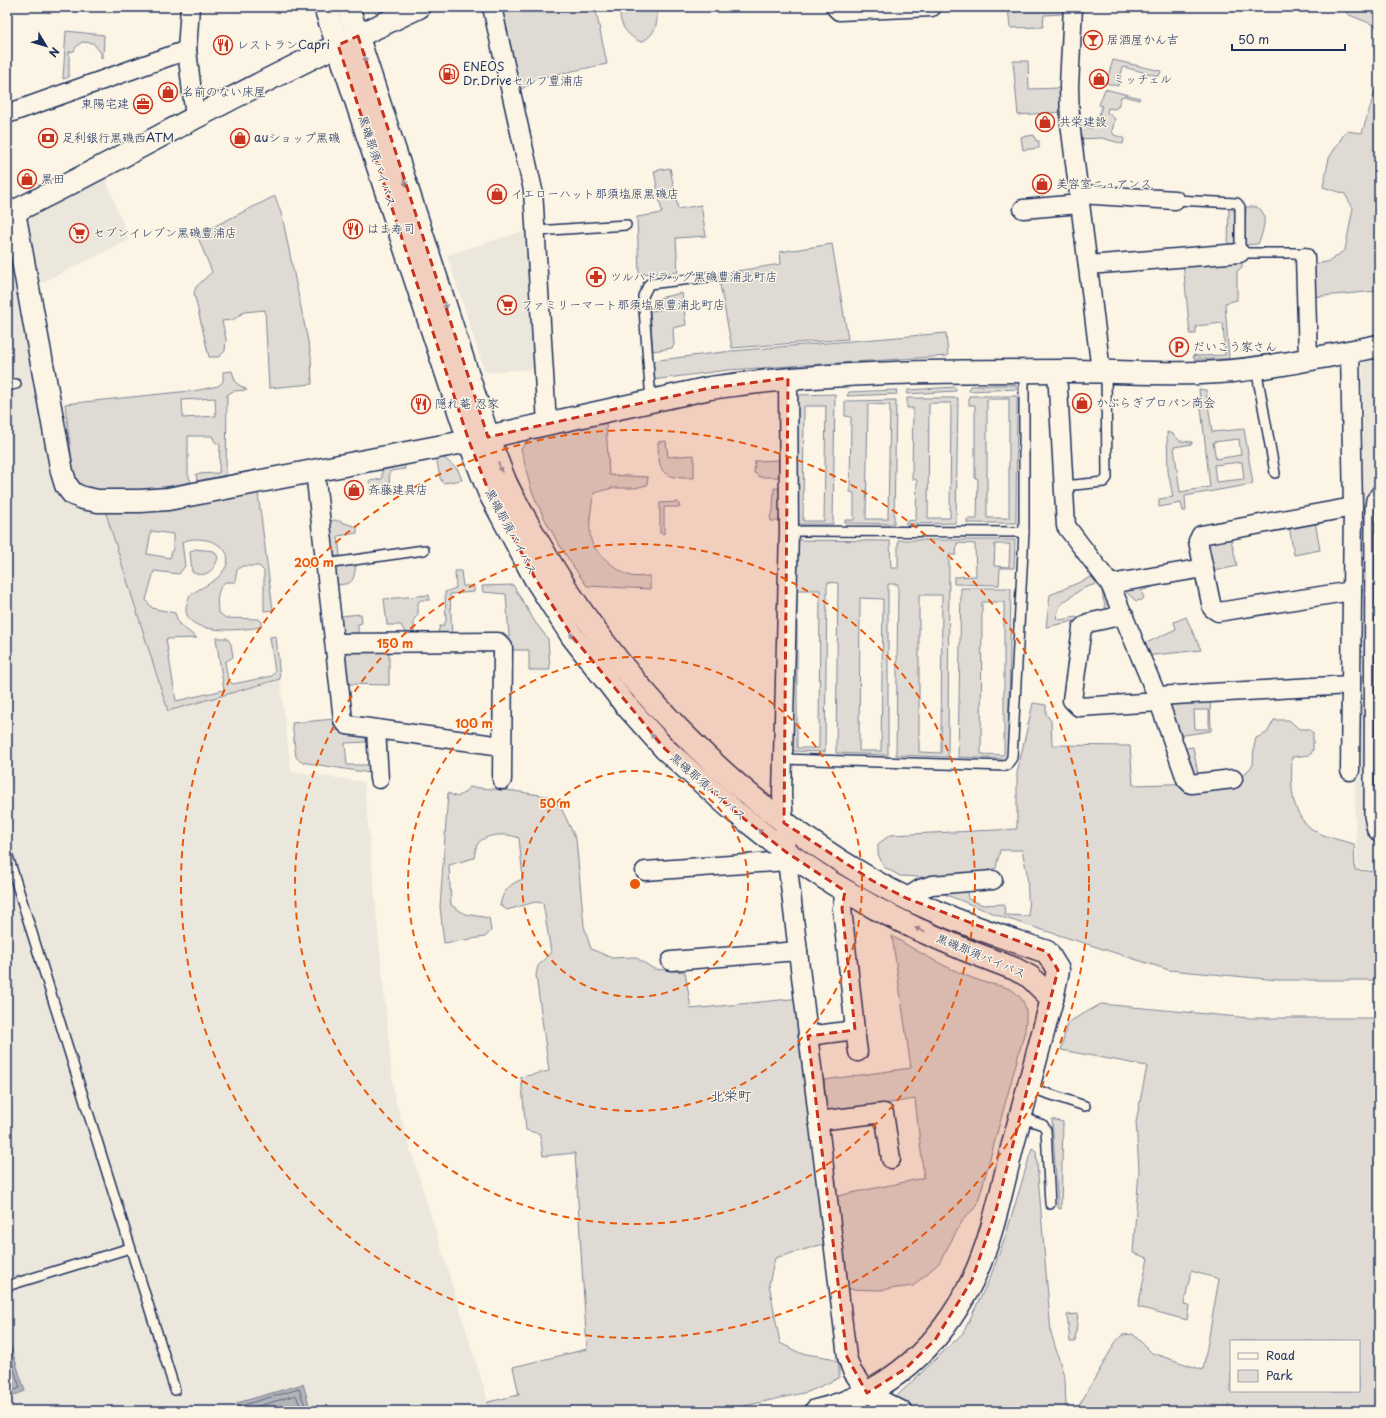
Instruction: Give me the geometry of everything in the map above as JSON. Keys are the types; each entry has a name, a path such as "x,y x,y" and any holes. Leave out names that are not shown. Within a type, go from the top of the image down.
{"main road":[{"name":"黒磯那須バイパス","path":"325,7 478,439 506,483 552,567 589,624 642,688 688,739 752,798 784,823 854,869 906,898 995,934 1047,952 1058,970 1052,999"},
{"name":"黒磯那須バイパス","path":"348,7 358,36 478,439 489,492 535,578 577,642 624,703 664,749 787,857 875,908 917,929 1025,974 1052,999"},
{"path":"419,7 240,92 195,118 11,214 62,472 66,485 72,494 83,498 98,500 140,501 168,498 478,439 710,388 788,378 1024,371 1217,372 1256,368 1379,346"},
{"path":"816,1411 837,1406 866,1393 905,1369 935,1340 954,1313 972,1280 986,1243 1052,999"}],"street":[{"path":"190,7 187,50 195,118"},
{"path":"492,7 533,190 547,424"},
{"path":"835,7 839,11 932,7"},
{"path":"1072,7 1069,108 1079,199 1104,371"},
{"path":"7,114 187,50"},
{"path":"1023,209 1079,199 1175,200"},
{"path":"1088,265 1240,253"},
{"path":"1305,257 1308,359"},
{"path":"1350,351 1353,507 1361,590 1350,685 1350,771"},
{"path":"1057,371 1066,526 1110,584 1158,699 1186,779 1191,784 1233,779"},
{"path":"788,378 789,531 783,759 784,823 787,857 847,1357 852,1371 866,1393 903,1411"},
{"path":"315,471 336,643 343,720 347,725 502,746"},
{"path":"1353,507 1201,535 1198,541 1212,608 1218,612 1361,590"},
{"path":"1110,584 1204,568"},
{"path":"1124,615 1088,623 1082,628 1072,700 1079,707 1158,699 1350,685"},
{"path":"336,643 498,642 503,647 502,780"},
{"path":"376,729 379,779"},
{"path":"645,870 787,857"},
{"path":"906,898 920,889 932,885 993,880"},
{"path":"845,891 842,908 858,1052"},
{"path":"671,961 798,951"},
{"path":"808,1036 855,1030"},
{"path":"818,1121 884,1113 891,1159"}],"lane":[{"path":"1175,200 1237,203 1240,207 1240,253 1298,253 1305,257"},
{"path":"536,231 626,225"},
{"path":"651,400 643,296 649,284 708,277"},
{"path":"1256,368 1275,473"},
{"path":"783,759 1006,766 1012,758 1024,532 1024,371"},
{"path":"1064,486 1104,482 1107,478 1104,371"},
{"path":"1379,488 1371,499 1374,524 1374,563 1361,590 1369,618 1374,673 1369,707 1369,816 1372,831 1379,840"},
{"path":"789,531 1024,532"},
{"path":"326,564 424,550"},
{"path":"1361,590 1379,590"},
{"path":"1369,618 1379,617"},
{"path":"1369,707 1379,707"},
{"path":"1369,776 1379,776"},
{"path":"7,854 175,1390"},
{"path":"1028,1087 1085,1106"},
{"path":"1020,1117 1043,1125 1046,1130 1050,1204"},
{"path":"7,1286 130,1248"}],"highlighted area":[{"path":"358,36 488,437 710,388 788,378 784,823 873,881 906,898 1047,952 1058,970 996,1210 972,1280 935,1340 905,1369 867,1393 847,1357 808,1036 855,1030 842,908 845,891 786,852 733,810 665,749 572,636 535,578 489,492 469,441 338,45"}],"shaded area":[{"path":"105,177 129,240 41,283 26,215"},
{"path":"530,229 539,369 485,372 447,255"},
{"path":"7,236 13,240 58,490 104,507 168,711 280,679 291,771 364,782 394,1095 491,1411 7,1411"},
{"path":"1379,352 1379,870 1357,869 1355,816 1358,604 1358,451 1363,443 1362,358"}],"green space":[{"path":"497,7 595,7 607,64 533,79 529,85 517,91"},
{"path":"621,7 656,7 657,23 650,36 641,42 627,33 620,18"},
{"path":"1008,7 1064,7 1064,14 1044,15 1043,27 1010,28"},
{"path":"1348,7 1379,7 1379,27 1347,14"},
{"path":"66,31 104,35 103,57 101,58 101,53 93,43 82,42 74,51 69,52 69,77 63,79"},
{"path":"1113,60 1161,71 1159,76 1123,67 1118,86 1106,83"},
{"path":"1013,61 1028,61 1029,89 1061,88 1063,112 1018,115"},
{"path":"1379,78 1379,309 1377,291 1312,297 1312,265 1330,261 1345,250 1353,208 1345,194 1323,187 1329,158 1346,131 1362,133"},
{"path":"1105,89 1140,98 1139,100 1124,96 1121,97 1118,107 1114,109 1108,108 1107,112 1115,119 1112,131 1114,135 1124,138 1123,144 1102,138 1078,139 1075,111 1080,110 1082,126 1092,128 1096,117 1098,118 1102,106 1099,105"},
{"path":"1034,135 1036,141 1039,141 1039,148 1023,150 1021,137"},
{"path":"670,168 678,209 701,205 706,236 676,238 678,272 639,274 637,217 662,213 654,171"},
{"path":"275,196 282,216 311,356 312,384 269,388 265,310 244,312 233,320 222,321 226,339 225,351 219,357 209,357 194,293 196,287 212,272 197,235"},
{"path":"1246,207 1258,208 1263,213 1264,227 1258,244 1244,245"},
{"path":"1229,208 1236,212 1235,243 1233,246 1228,246"},
{"path":"832,244 848,339 732,348 718,274 781,264 780,252"},
{"path":"1237,258 1242,262 1242,267 1237,271 1237,300 1225,303 1229,359 1194,359 1193,355 1225,355 1223,323 1196,326 1196,334 1190,334 1183,262"},
{"path":"682,293 686,325 673,328 674,345 672,348 653,351 650,311 660,310 659,298"},
{"path":"946,333 948,356 728,370 652,380 651,361 732,351"},
{"path":"232,371 236,383 247,390 233,391 227,395 226,475 197,481 196,474 219,473 220,445 215,442 212,436 188,436 188,474 191,482 154,488 99,490 80,484 74,477 65,404 199,390 218,386 223,382 223,372","holes":["215,398 216,416 183,418 182,400"]},
{"path":"1016,385 1018,389 969,391 970,386"},
{"path":"955,387 956,391 907,394 908,390"},
{"path":"1199,389 1206,390 1212,432 1244,429 1253,484 1185,496 1186,511 1183,511 1181,503 1159,507 1159,499 1173,497 1168,471 1167,432 1173,434 1180,441 1192,442 1192,444 1174,447 1180,492 1210,487","holes":["1239,439 1241,455 1216,459 1213,442","1242,462 1244,479 1216,482 1214,465"]},
{"path":"896,390 897,394 847,396 849,392"},
{"path":"835,394 833,524 797,524 794,399 798,395","holes":["804,406 826,406 824,521 803,521"]},
{"path":"969,396 1017,396 1016,523 967,523 967,519 977,519 978,479 975,478 975,405 969,405","holes":["987,399 1009,399 1009,518 987,518"]},
{"path":"907,398 958,398 956,523 906,524 906,521 916,520 917,480 912,479 913,408 907,408","holes":["929,403 951,403 950,518 928,518"]},
{"path":"896,400 894,524 845,523 845,520 854,520 854,493 850,492 851,417 845,416 845,401","holes":["868,404 890,405 888,519 866,519"]},
{"path":"606,423 609,475 648,477 647,485 635,488 612,488 594,493 590,522 591,540 596,550 601,555 624,573 639,577 650,576 650,589 587,586 550,528 537,503 529,481 521,449 528,440"},
{"path":"666,441 668,457 694,455 694,478 674,477 664,472 659,460 658,442"},
{"path":"441,455 458,470 462,480 443,483 440,478 436,456"},
{"path":"779,460 780,477 760,477 754,473 755,461"},
{"path":"404,462 405,469 391,471 389,473 390,492 371,494 369,481 382,479 382,470 393,468 393,463"},
{"path":"257,485 273,610 264,611 264,571 259,566 242,566 237,570 235,582 225,582 222,585 217,604 218,612 226,618 259,619 262,622 261,627 229,630 216,629 204,627 194,623 188,617 186,607 190,595 217,578 224,570 228,561 227,554 222,548 216,543 207,540 198,539 182,542 185,566 179,574 154,571 146,600 152,608 175,613 179,624 197,638 166,639 176,701 224,690 216,638 227,638 231,644 233,657 225,662 228,680 233,684 272,676 275,672 270,637 276,636 280,679 168,711 104,507","holes":["151,531 173,534 173,548 170,558 147,554"]},
{"path":"774,488 781,489 781,521 771,521 770,516 773,511"},
{"path":"678,502 680,507 664,507 664,534 660,533 660,503"},
{"path":"335,520 357,527 357,533 338,536 340,556 332,556 329,521"},
{"path":"1315,521 1320,550 1294,555 1289,526"},
{"path":"1230,535 1237,566 1210,572 1207,539"},
{"path":"792,540 890,541 891,568 898,568 898,540 1015,540 1014,568 1000,568 999,585 954,584 954,577 976,576 975,544 957,543 956,555 949,555 948,757 896,755 898,584 888,584 888,755 836,753 838,583 828,582 825,752 793,751 790,747","holes":["995,544 1010,544 1009,567 994,566","797,590 820,590 819,748 797,748","919,595 942,595 941,753 919,752","860,598 883,599 881,751 859,751"]},
{"path":"195,549 214,551 218,557 215,566 206,574 197,574 192,572 190,552"},
{"path":"356,565 353,579 349,583 335,585 334,568"},
{"path":"455,571 461,571 463,586 474,586 474,592 450,594 452,637 408,638 401,625 387,625 384,599 429,595 430,600 420,600 418,603 418,615 414,619 414,632 418,636 437,635 440,626 443,626 446,621 445,592 456,588"},
{"path":"1096,575 1107,586 1115,609 1113,612 1085,619 1084,616 1106,611 1100,583 1083,588 1060,605 1056,618 1060,620 1076,617 1079,620 1046,627 1050,595"},
{"path":"1164,583 1141,591 1144,598 1142,600 1136,601 1124,590"},
{"path":"513,585 535,622 548,639 550,670 529,670 529,650 510,650 506,594 483,592 482,586"},
{"path":"961,588 1011,588 1008,759 958,757","holes":["982,602 1004,602 1004,755 981,754"]},
{"path":"361,614 362,623 358,624 358,638 346,638 340,633 340,616"},
{"path":"1186,617 1201,650 1145,656 1144,644 1176,629 1174,622"},
{"path":"344,649 389,650 389,685 346,684"},
{"path":"1210,699 1211,731 1177,736 1166,708 1169,702","holes":["1194,710 1209,710 1209,729 1195,729"]},
{"path":"1033,703 1046,705 1046,714 1051,721 1052,745 1130,746 1133,785 1237,782 1253,765 1256,738 1267,733 1274,720 1289,720 1299,729 1309,729 1313,733 1313,750 1310,755 1292,757 1291,777 1295,806 1304,822 1316,832 1354,844 1355,870 1379,872 1379,980 1278,980 1169,970 1005,918 939,892 967,890 968,899 983,905 1004,904 1005,915 1029,916 1027,873 1022,850 1000,850 996,868 971,876 938,878 900,876 884,867 878,854 878,844 890,835 1017,829 1017,773"},
{"path":"334,719 334,730 359,731 367,742 345,743 347,765 370,765 370,773 301,762 296,757 292,723"},
{"path":"1193,747 1199,780 1191,780 1180,749"},
{"path":"469,787 514,791 553,797 562,810 576,839 584,926 591,949 612,958 635,957 654,969 685,972 691,1009 800,998 827,1243 775,1258 769,1284 780,1343 800,1353 831,1358 839,1363 839,1378 808,1392 721,1411 490,1411 488,1402 519,1395 513,1367 587,1349 575,1153 543,1156 540,1134 526,1130 521,1077 549,1071 536,975 538,966 551,952 543,903 535,902 507,910 500,905 507,889 514,883 523,879 519,838 509,835 490,836 480,841 477,845 474,858 449,865 451,905 465,914 489,918 491,931 485,937 444,943 440,907 448,793 457,797 464,793"},
{"path":"892,936 959,973 983,982 1002,986 1015,992 1022,1000 1026,1008 1025,1031 977,1206 964,1218 939,1263 913,1286 880,1290 846,1289 837,1196 924,1178 915,1099 827,1113 824,1080 911,1068"},
{"path":"1101,1004 1249,1018 1379,1018 1379,1411 1076,1411 1115,1343 1122,1335 1133,1334 1152,1353 1203,1370 1219,1279 1191,1271 1184,1304 1189,1305 1187,1320 1138,1307 1148,1258 1133,1253 1139,1169 1136,1122 1147,1066 1061,1050 1067,1023"},
{"path":"1052,1119 1063,1122 1061,1209 1058,1208"},
{"path":"1032,1148 1036,1151 1051,1333 1065,1379 1066,1407 1074,1411 861,1411 899,1394 963,1333 990,1278 1005,1238"},
{"path":"1078,1314 1075,1342 1070,1342 1067,1315"}],"water":[{"path":"7,1335 25,1391 7,1398"},
{"path":"303,1384 311,1411 239,1411 237,1403"}],"place":[{"name":"居酒屋かん吉","path":"1093,40"},
{"name":"レストランCapri","path":"223,45"},
{"name":"ENEOS Dr.Driveセルフ豊浦店","path":"449,74"},
{"name":"ミッチェル","path":"1099,79"},
{"name":"名前のない床屋","path":"168,92"},
{"name":"東陽宅建","path":"143,104"},
{"name":"共栄建設","path":"1045,122"},
{"name":"足利銀行黒磯西ATM","path":"48,138"},
{"name":"auショップ黒磯","path":"240,138"},
{"name":"黒田","path":"27,179"},
{"name":"美容室ニュアンス","path":"1042,184"},
{"name":"イエローハット那須塩原黒磯店","path":"497,194"},
{"name":"はま寿司","path":"353,229"},
{"name":"セブンイレブン黒磯豊浦店","path":"79,233"},
{"name":"ツルハドラッグ黒磯豊浦北町店","path":"596,277"},
{"name":"ファミリーマート那須塩原豊浦北町店","path":"507,305"},
{"name":"だいこう家さん","path":"1179,347"},
{"name":"かぶらぎプロパン商会","path":"1082,403"},
{"name":"隠れ菴 忍家","path":"421,404"},
{"name":"斉藤建具店","path":"354,490"}],"district":[{"name":"北栄町","path":"731,1096"}]}
